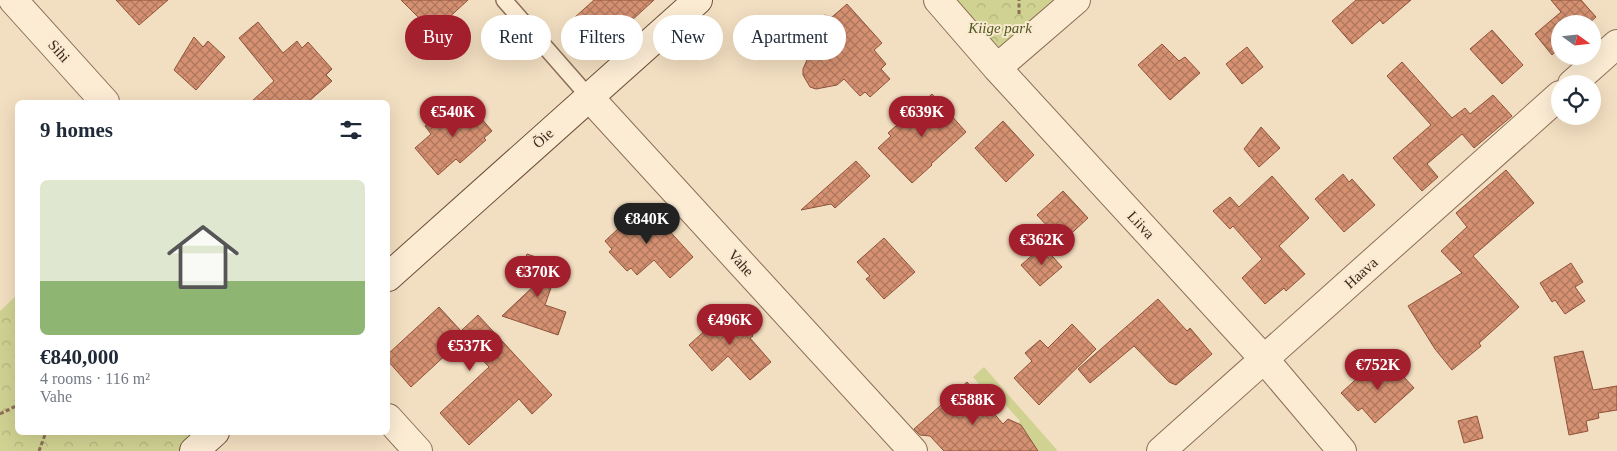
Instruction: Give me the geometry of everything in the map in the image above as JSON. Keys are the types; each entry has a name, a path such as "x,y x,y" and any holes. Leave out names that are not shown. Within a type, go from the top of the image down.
{"street":[{"name":"Sihi","path":"13,0 103,100"},
{"name":"Õie","path":"390,275 698,0"},
{"name":"Liiva","path":"938,0 997,68 1265,360 1342,451"},
{"path":"997,68 1076,0"},
{"path":"1582,75 1617,44"},
{"name":"Vahe","path":"589,96 913,451"},
{"name":"Haava","path":"1161,451 1551,103"},
{"path":"390,420 418,451"},
{"path":"194,451 211,435"}],"lane":[{"path":"504,0 589,96"}],"path":[{"path":"0,414 15,406"},
{"path":"39,451 45,435"}],"green space":[{"name":"Kiige park","path":"938,0 1076,0 997,68"},
{"path":"15,297 15,435 213,435 194,451 0,451 0,311"},
{"path":"984,367 1056,451 1032,451 1011,429 1020,421 1000,399 995,402 973,377"}],"building":[{"path":"116,0 168,0 139,25"},
{"path":"401,0 468,0 452,15 416,15"},
{"path":"594,0 654,0 638,15 577,15"},
{"path":"1356,0 1411,0 1383,24 1380,20 1352,44 1332,21"},
{"path":"1551,0 1581,0 1594,15 1557,15 1561,12"},
{"path":"847,4 882,43 874,50 886,64 881,69 890,79 870,97 865,92 860,96 844,79 837,85 816,89 810,87 803,75 803,69 807,60 846,60 846,15 834,15"},
{"path":"1551,20 1551,54 1535,34"},
{"path":"258,22 283,53 297,41 302,48 308,42 332,69 326,75 332,81 310,100 253,100 274,81 239,38"},
{"path":"1492,30 1523,65 1502,84 1470,49"},
{"path":"194,37 203,47 208,41 225,57 196,90 174,70"},
{"path":"1162,44 1179,61 1185,57 1200,73 1170,100 1138,65"},
{"path":"1247,47 1263,67 1242,84 1226,64"},
{"path":"1402,62 1452,118 1465,108 1470,114 1493,95 1512,116 1474,148 1462,134 1427,164 1438,177 1422,191 1393,158 1431,125 1387,76"},
{"path":"932,94 966,132 912,183 878,148 891,136 888,133"},
{"path":"471,106 492,131 484,138 486,140 460,163 456,159 438,175 415,148 431,134 425,126 445,108 454,118"},
{"path":"1003,121 1034,155 1006,182 975,148"},
{"path":"1261,127 1280,148 1259,167 1244,149"},
{"path":"856,161 870,176 835,208 831,204 801,210"},
{"path":"1506,170 1534,203 1473,256 1519,307 1479,343 1481,346 1452,370 1435,349 1408,306 1462,273 1441,251 1467,227 1456,213"},
{"path":"1343,174 1349,182 1352,179 1375,205 1344,232 1315,199"},
{"path":"1272,176 1309,218 1279,246 1305,274 1286,291 1284,288 1265,304 1242,278 1262,259 1233,226 1230,229 1213,211 1230,197 1239,207"},
{"path":"1063,191 1088,218 1062,242 1037,215"},
{"path":"645,204 693,257 670,278 654,260 637,275 631,268 627,271 609,252 612,249 605,241"},
{"path":"884,238 915,272 884,299 866,279 870,276 857,262"},
{"path":"1043,246 1062,267 1040,286 1021,265"},
{"path":"527,254 557,264 560,262 545,305 566,312 558,335 502,316 537,283 520,277"},
{"path":"1571,263 1583,282 1575,287 1585,301 1565,314 1555,300 1552,302 1540,283"},
{"path":"1158,299 1187,331 1190,328 1212,354 1176,385 1169,382 1134,346 1090,383 1078,369"},
{"path":"439,307 461,331 478,315 552,395 532,414 519,399 469,445 440,413 489,367 463,339 411,387 390,363 390,352"},
{"path":"729,309 753,336 750,338 771,362 750,380 728,356 712,371 689,345"},
{"path":"1072,324 1096,349 1039,405 1014,378 1032,361 1025,353 1040,340 1048,348"},
{"path":"1583,351 1593,390 1617,386 1617,410 1598,413 1599,418 1586,421 1588,431 1569,435 1554,357"},
{"path":"1375,362 1384,371 1392,364 1414,388 1375,423 1362,408 1358,411 1341,393"},
{"path":"967,382 1003,424 1008,419 1021,425 1038,451 944,451 930,436 920,435 914,429"},
{"path":"1477,416 1483,438 1464,443 1458,421"}]}
